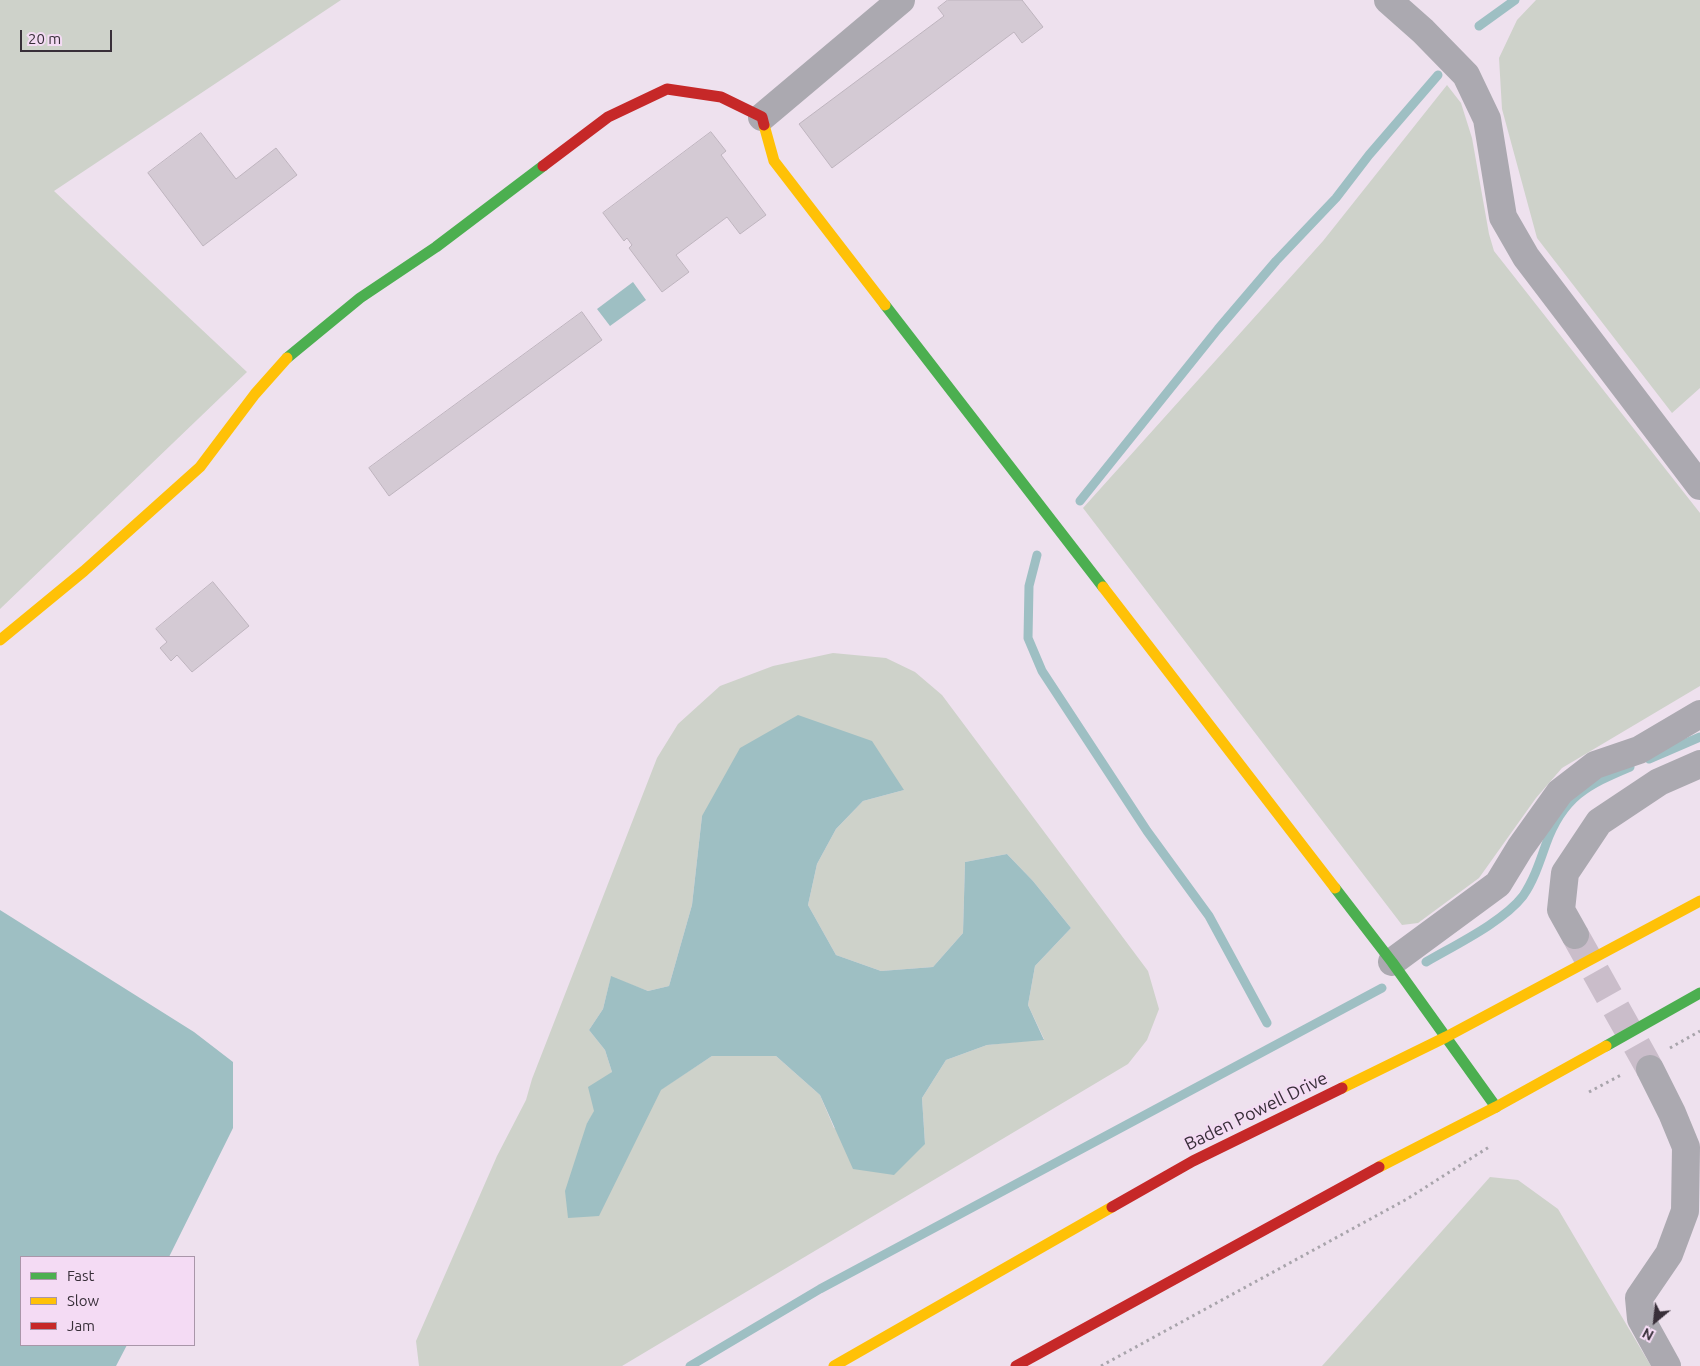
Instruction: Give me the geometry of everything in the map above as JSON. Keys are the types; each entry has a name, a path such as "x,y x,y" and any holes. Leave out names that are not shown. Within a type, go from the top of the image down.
{"street":[{"path":"762,117 901,0"},
{"path":"1388,0 1423,31 1466,75 1487,119 1504,217 1526,257 1700,486"},
{"path":"0,640 84,571 200,467 255,394 282,362 360,298 436,247 608,117 667,89 721,97 762,117 774,161 1392,962 1496,1107"},
{"path":"1392,962 1498,884 1520,848 1560,792 1595,765 1639,750 1700,714"},
{"path":"1574,935 1561,910 1565,873 1599,822 1658,782 1700,764"},
{"name":"Baden Powell Drive","path":"834,1366 1193,1161 1446,1037 1700,901"},
{"path":"1016,1366 1380,1167 1496,1107 1700,993"},
{"path":"1648,1063 1686,1147 1685,1210 1669,1254 1638,1298 1641,1319 1667,1366"}],"path":[{"path":"1584,1094 1648,1063 1700,1031"},
{"path":"1101,1366 1407,1199 1492,1144"}],"shaded area":[{"path":"0,0 341,0 54,191 247,372 0,609"},
{"path":"1536,0 1700,0 1700,388 1672,413 1537,238 1502,109 1499,58 1517,20"},
{"path":"1447,85 1461,103 1472,138 1489,234 1494,251 1700,513 1700,686 1562,768 1536,798 1479,878 1418,923 1402,925 1083,508 1323,241"},
{"path":"633,282 646,300 610,326 597,309"},
{"path":"833,653 886,658 915,672 942,695 1148,971 1159,1009 1147,1040 1128,1064 622,1366 419,1366 416,1341 497,1156 526,1100 532,1079 657,758 678,724 720,686 773,666","holes":["904,790 863,801 836,829 817,864 808,905 836,955 881,971 933,967 963,933 965,862 1007,854 1033,881 1071,928 1035,966 1028,1005 1044,1039 987,1045 946,1060 922,1098 925,1144 834,1128 820,1095 776,1056 712,1056 660,1090 630,1148 587,1123 595,1111 612,1072 605,1050 589,1030 603,1009 611,977 648,991 669,986 692,905 702,816"]},
{"path":"798,715 872,741 904,790 863,801 836,829 817,864 808,905 836,955 881,971 933,967 963,933 965,862 1007,854 1033,881 1071,928 1035,966 1028,1005 1044,1040 987,1045 946,1060 922,1098 925,1144 894,1175 853,1169 820,1095 776,1056 712,1056 661,1090 599,1216 568,1218 565,1191 587,1123 594,1111 588,1087 612,1072 605,1050 589,1030 603,1009 611,976 648,991 669,986 692,905 702,816 740,748"},
{"path":"0,910 194,1032 233,1062 233,1128 169,1256 20,1256 20,1346 126,1346 116,1366 0,1366"},
{"path":"1490,1177 1518,1180 1558,1209 1651,1366 1322,1366"}],"building":[{"path":"948,0 1022,0 1043,27 1022,43 1014,32 832,168 799,124 944,16 938,8"},
{"path":"711,132 726,151 721,155 766,215 740,234 727,217 676,255 689,272 662,292 629,248 632,245 627,238 624,241 603,213"},
{"path":"201,133 236,179 276,148 297,175 203,246 148,173"},
{"path":"582,312 602,340 389,496 369,468"},
{"path":"213,582 249,626 192,672 177,655 171,661 160,648 167,642 156,629"}],"waterway":[{"path":"1479,26 1515,0"},
{"path":"1080,501 1218,329 1276,261 1336,198 1369,155 1438,75"},
{"path":"1037,555 1029,586 1028,638 1042,671 1147,831 1209,916 1267,1023"},
{"path":"1649,759 1700,737"},
{"path":"1426,962 1491,924 1514,906 1530,884 1553,828 1569,804 1589,787 1630,767"},
{"path":"690,1366 820,1289 1382,988"}],"tunnel":[{"path":"1575,935 1650,1069"}],"traffic: fast":[{"path":"287,358 360,298 436,247 543,166"},
{"path":"885,305 1103,587"},
{"path":"1335,888 1392,962 1496,1107"},
{"path":"1606,1046 1700,993"}],"traffic: slow":[{"path":"764,125 774,161 885,305"},
{"path":"0,640 84,571 200,467 255,394 287,358"},
{"path":"1103,587 1335,888"},
{"path":"1342,1088 1446,1037 1700,901"},
{"path":"1379,1167 1496,1107 1606,1046"},
{"path":"834,1366 1112,1207"}],"traffic: jam":[{"path":"543,166 608,117 667,89 721,97 762,117 764,125"},
{"path":"1112,1207 1193,1161 1342,1088"},
{"path":"1016,1366 1379,1167"}]}
